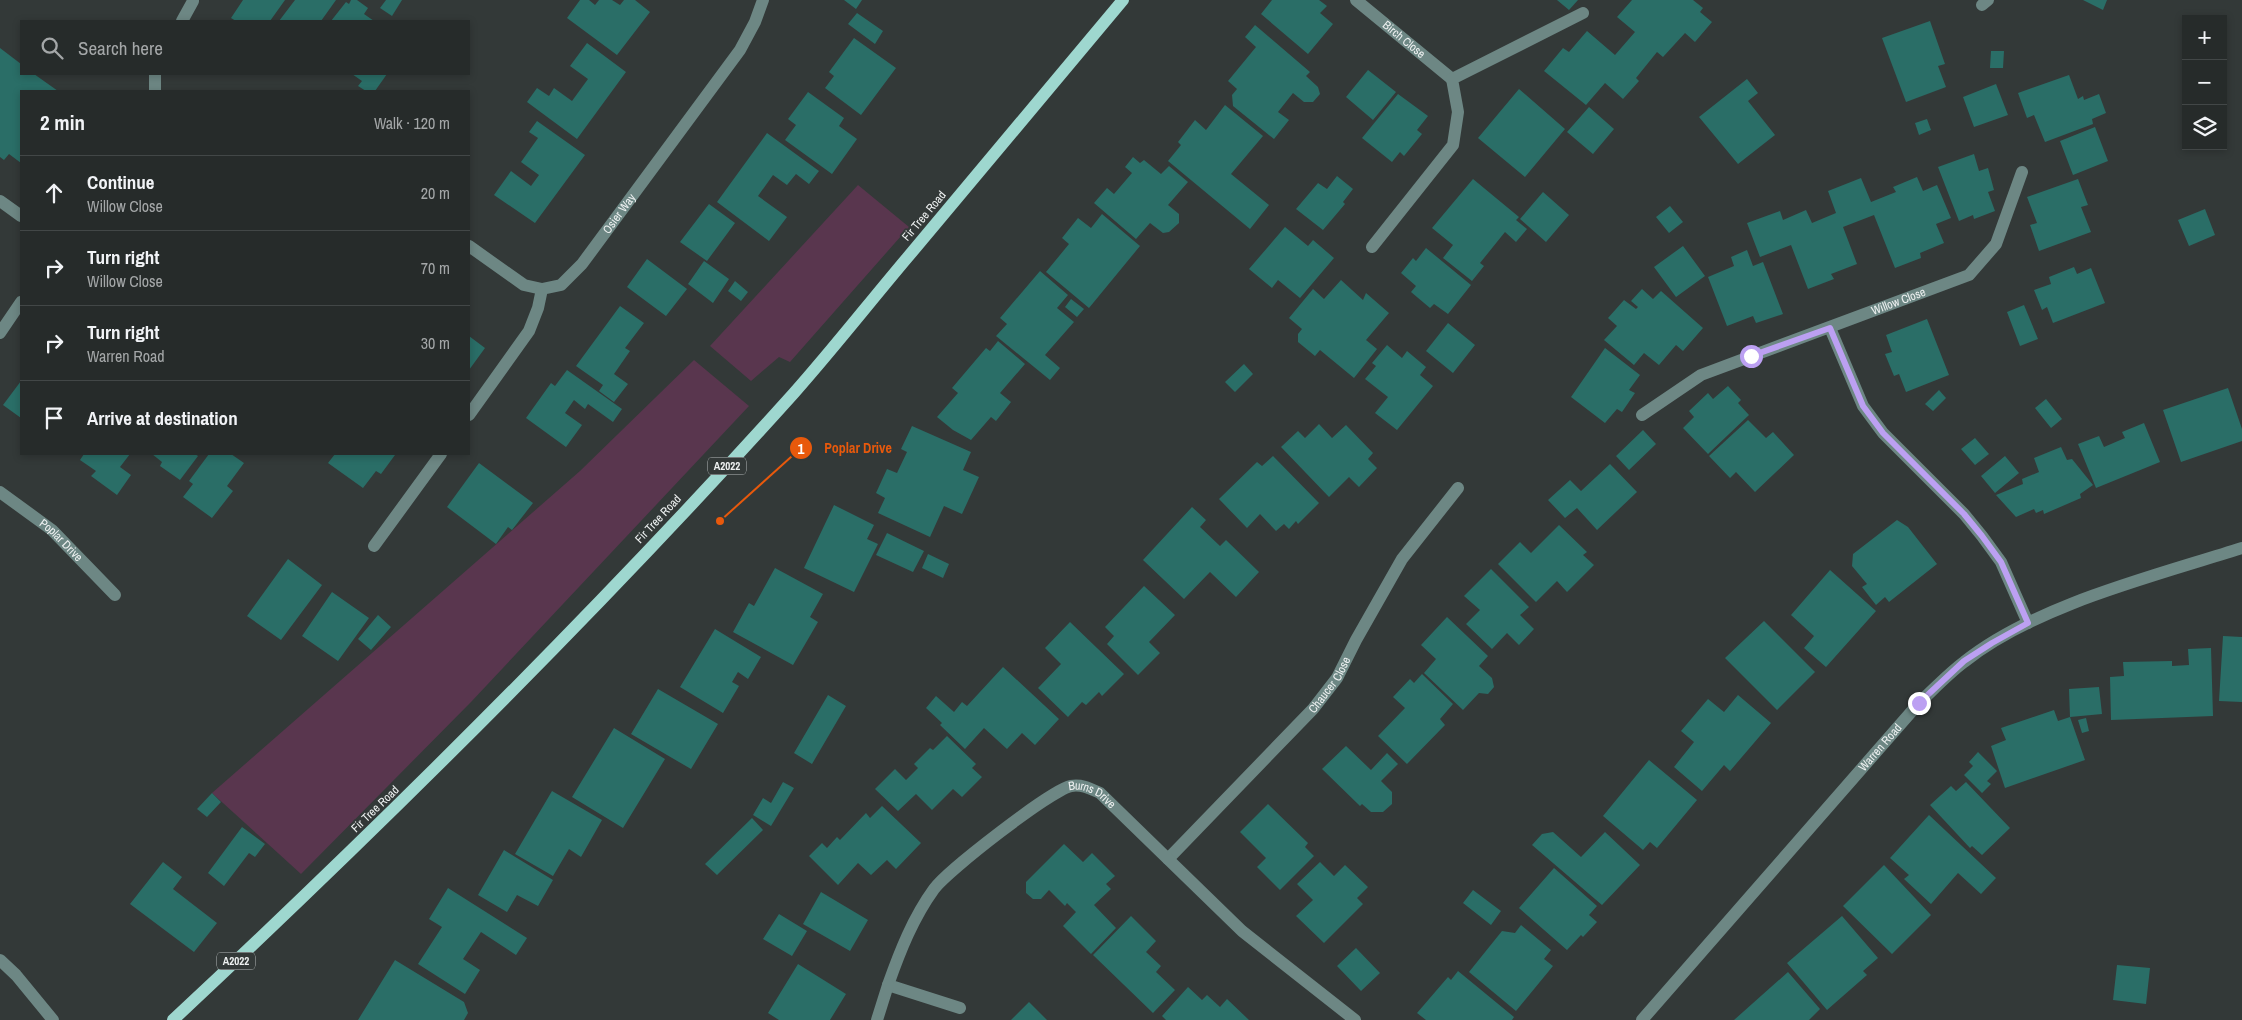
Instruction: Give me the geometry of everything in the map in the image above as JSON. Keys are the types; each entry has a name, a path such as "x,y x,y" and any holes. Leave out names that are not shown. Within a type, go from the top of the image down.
{"main road":[{"name":"Fir Tree Road","path":"173,1020 299,902 449,756 609,592 737,456 798,389 1123,0"}],"street":[{"name":"Osier Way","path":"542,289 561,285 582,264 740,50 755,22 763,0"},
{"name":"Birch Close","path":"1356,0 1452,79"},
{"path":"183,20 193,1"},
{"path":"1372,247 1453,145 1458,112 1452,79 1583,14"},
{"path":"155,90 156,75"},
{"name":"Willow Close","path":"1642,415 1701,375 1969,275 1996,244 2022,172"},
{"path":"0,201 20,215"},
{"path":"470,247 524,285 542,289 538,308 529,331 470,414"},
{"path":"0,333 20,303"},
{"path":"1830,328 1863,406 1883,433 1964,514 1982,536 2001,562 2028,623"},
{"path":"374,546 440,455"},
{"name":"Chaucer Close","path":"1168,859 1314,709 1337,678 1356,640 1402,559 1458,488"},
{"name":"Poplar Drive","path":"0,492 52,530 115,595"},
{"name":"Warren Road","path":"1642,1020 1919,703 1964,661 2028,623 2081,600 2242,548"},
{"name":"Burns Drive","path":"878,1020 900,950 916,917 935,887 968,857 1063,789 1073,785 1086,787 1100,793 1242,931 1355,1020"},
{"path":"0,960 16,975 53,1020"},
{"path":"888,985 960,1008"}],"shaded area":[{"path":"858,185 909,227 790,362 779,357 751,381 710,346"},
{"path":"694,360 749,406 471,702 301,874 212,793 580,471"}],"building":[{"path":"243,0 285,0 271,20 234,20 231,18"},
{"path":"295,0 336,0 322,20 280,20"},
{"path":"351,0 357,0 368,8 364,14 373,20 332,20 346,2 349,4"},
{"path":"386,0 402,0 392,16 380,8"},
{"path":"580,0 589,0 595,5 599,0 612,0 620,5 624,0 635,0 650,12 617,55 567,18"},
{"path":"844,0 862,0 856,9"},
{"path":"1272,0 1319,0 1327,6 1320,13 1333,24 1308,54 1261,14"},
{"path":"1557,0 1578,0 1569,10"},
{"path":"1632,0 1693,0 1703,8 1700,12 1712,22 1695,42 1685,33 1663,57 1657,52 1636,78 1639,81 1623,99 1605,83 1586,105 1544,71 1563,48 1569,52 1587,31 1615,55 1635,32 1617,17"},
{"path":"2083,0 2107,0 2103,10"},
{"path":"857,13 883,31 875,44 848,24"},
{"path":"1930,21 1945,64 1938,66 1946,87 1906,102 1882,38"},
{"path":"1255,25 1310,72 1306,76 1318,87 1320,94 1313,102 1304,102 1293,93 1278,112 1289,120 1274,139 1233,106 1232,95 1237,89 1228,81 1256,47 1245,37"},
{"path":"854,38 896,68 861,115 825,88 834,76 829,72"},
{"path":"587,43 626,72 577,139 527,102 537,88 549,96 554,88 572,101 588,79 570,66"},
{"path":"0,48 20,63 20,75 35,75 57,90 20,90 20,162 9,154 4,160 0,157"},
{"path":"1991,51 2004,51 2003,68 1990,68"},
{"path":"1368,70 1396,92 1373,120 1346,97"},
{"path":"353,75 386,75 376,90 364,90 358,86 362,81"},
{"path":"2069,75 2078,99 2083,96 2084,100 2099,94 2106,113 2092,119 2093,124 2045,142 2034,115 2027,118 2018,93"},
{"path":"1747,79 1758,93 1748,101 1775,135 1738,164 1699,117"},
{"path":"1996,84 2008,115 1974,127 1963,97"},
{"path":"1519,89 1565,129 1525,177 1478,138"},
{"path":"808,92 844,118 839,126 857,139 832,174 785,140 796,125 788,119"},
{"path":"1398,94 1428,116 1417,130 1422,134 1404,156 1400,152 1392,162 1362,138"},
{"path":"1225,105 1263,136 1231,174 1269,205 1250,229 1168,161 1181,145 1178,142 1195,120 1206,130"},
{"path":"1589,107 1614,129 1593,154 1567,132"},
{"path":"1927,119 1931,130 1919,135 1915,123"},
{"path":"537,121 585,155 535,223 494,195 511,171 531,186 539,175 521,162 538,138 529,132"},
{"path":"2095,127 2108,161 2073,175 2060,141"},
{"path":"767,133 819,171 809,184 796,174 787,185 773,175 758,196 787,217 769,241 717,202"},
{"path":"1974,154 1979,171 1988,168 1994,190 1988,192 1995,211 1974,219 1973,215 1959,221 1938,167"},
{"path":"1133,157 1140,163 1144,160 1161,174 1169,166 1188,182 1168,205 1179,214 1179,223 1169,232 1163,233 1150,223 1136,239 1094,203 1107,188 1114,194 1132,173 1125,167"},
{"path":"1337,176 1353,189 1343,202 1345,204 1323,230 1296,209 1318,183 1327,189"},
{"path":"1917,177 1923,191 1937,185 1951,218 1936,224 1944,243 1920,253 1921,258 1895,268 1874,215 1843,227 1857,264 1831,274 1834,279 1808,289 1791,245 1760,257 1747,223 1780,211 1783,220 1806,210 1812,223 1836,213 1828,191 1861,178 1871,202 1896,192 1893,187"},
{"path":"1473,179 1519,217 1516,220 1527,229 1516,242 1505,232 1480,263 1484,266 1472,281 1443,258 1453,245 1432,228"},
{"path":"2078,179 2088,205 2081,207 2091,232 2039,251 2030,225 2037,223 2027,197"},
{"path":"1543,192 1569,215 1546,242 1520,219"},
{"path":"709,204 735,223 707,261 680,242"},
{"path":"1670,206 1683,222 1669,233 1656,217"},
{"path":"2205,209 2215,235 2189,246 2178,220"},
{"path":"1102,214 1140,246 1089,308 1046,272 1069,244 1062,238 1078,218 1091,228"},
{"path":"1285,227 1308,246 1313,240 1334,258 1300,298 1278,280 1272,288 1249,269"},
{"path":"1683,246 1705,276 1676,297 1654,267"},
{"path":"1426,248 1471,285 1448,314 1434,304 1430,308 1411,292 1416,286 1401,273 1413,258 1416,261"},
{"path":"1747,250 1753,266 1763,262 1783,314 1756,323 1753,316 1727,326 1708,277 1734,266 1731,257"},
{"path":"647,259 687,289 666,316 627,287"},
{"path":"704,261 729,279 713,303 688,284"},
{"path":"2074,267 2077,274 2091,268 2105,303 2053,323 2047,307 2042,310 2034,290 2051,284 2049,277"},
{"path":"1040,271 1068,295 1057,308 1074,322 1045,355 1060,368 1050,380 996,336 1007,324 1000,318"},
{"path":"1341,280 1363,300 1366,293 1389,313 1366,340 1377,349 1354,378 1320,350 1315,356 1298,342 1298,334 1302,329 1289,318 1313,289 1324,299"},
{"path":"735,281 748,292 741,301 728,291"},
{"path":"1642,289 1653,299 1661,291 1703,328 1683,351 1676,345 1659,365 1644,353 1634,365 1604,340 1617,326 1608,318 1624,300 1636,309 1638,307 1631,301"},
{"path":"1071,299 1084,309 1077,317 1065,307"},
{"path":"2024,305 2038,339 2020,346 2007,312"},
{"path":"620,306 644,323 625,348 630,351 614,374 628,384 614,402 599,391 603,385 576,366"},
{"path":"1927,319 1949,375 1906,392 1899,374 1894,376 1885,354 1892,352 1886,335"},
{"path":"1448,323 1475,345 1453,373 1426,351"},
{"path":"470,337 485,348 470,369"},
{"path":"998,341 1025,364 1000,393 1011,402 996,421 991,417 971,440 953,430 937,417 958,393 952,388 986,348 990,351"},
{"path":"1387,345 1402,358 1407,351 1426,367 1420,375 1433,386 1397,430 1375,413 1388,397 1365,379 1376,366 1372,363"},
{"path":"1605,348 1640,375 1629,390 1635,393 1622,412 1617,409 1605,423 1571,397"},
{"path":"1244,364 1253,374 1235,392 1225,382"},
{"path":"567,370 622,409 613,422 588,404 585,409 574,400 565,413 582,425 566,447 526,418 551,383 555,386"},
{"path":"20,382 20,417 3,405"},
{"path":"1728,386 1741,400 1738,403 1749,415 1708,454 1683,428 1694,417 1689,411 1708,393 1713,399"},
{"path":"2228,388 2242,429 2242,441 2181,462 2163,410"},
{"path":"1939,390 1946,398 1933,411 1925,404"},
{"path":"2046,399 2062,419 2051,428 2035,408"},
{"path":"1748,420 1766,438 1773,432 1794,455 1755,492 1736,472 1730,478 1709,456"},
{"path":"2144,423 2160,462 2096,488 2078,444 2099,436 2104,447 2125,438 2122,432"},
{"path":"1319,424 1332,438 1346,425 1373,453 1368,459 1377,468 1359,487 1349,477 1329,497 1281,447 1298,431 1305,438"},
{"path":"912,426 971,452 963,470 979,477 962,514 944,506 930,537 878,513 885,498 876,493 887,469 897,473 907,452 901,449"},
{"path":"1643,430 1656,444 1629,470 1616,456"},
{"path":"1975,438 1989,454 1975,465 1961,449"},
{"path":"2061,447 2067,460 2072,459 2093,485 2080,494 2081,498 2044,514 2043,510 2036,513 2034,509 2016,517 1996,495 2023,484 2022,479 2039,472 2034,458"},
{"path":"83,455 129,455 120,467 131,475 117,495 91,476 96,471 80,460"},
{"path":"153,455 198,456 180,480 160,466 162,462"},
{"path":"208,455 232,455 244,463 227,486 233,491 212,518 183,497 193,484 189,481"},
{"path":"334,455 395,455 381,474 376,471 363,488 328,463"},
{"path":"1273,456 1319,503 1298,524 1296,521 1289,529 1284,524 1276,531 1260,514 1247,528 1219,499 1257,462 1262,466"},
{"path":"2005,456 2019,473 1995,493 1981,476"},
{"path":"479,463 533,503 512,530 508,527 496,544 447,507"},
{"path":"1610,464 1637,492 1597,530 1577,508 1565,518 1548,500 1570,480 1581,491"},
{"path":"834,505 874,525 867,539 878,544 854,592 804,568"},
{"path":"1192,507 1206,520 1200,527 1220,546 1226,540 1259,572 1236,597 1210,572 1184,599 1143,560"},
{"path":"1897,520 1908,527 1937,564 1889,602 1885,597 1876,605 1862,587 1867,584 1852,566 1853,554"},
{"path":"1559,525 1587,552 1583,555 1594,565 1567,592 1557,581 1536,602 1498,564 1520,542 1531,553"},
{"path":"887,533 924,551 913,572 876,555"},
{"path":"928,554 949,564 943,578 922,568"},
{"path":"288,559 322,585 281,640 247,616"},
{"path":"775,568 823,594 810,617 818,622 793,665 733,632 749,603 754,606"},
{"path":"1491,569 1529,607 1520,615 1534,629 1519,645 1507,633 1492,649 1466,624 1480,610 1464,596"},
{"path":"1830,570 1876,611 1826,667 1804,648 1814,636 1791,615"},
{"path":"1144,586 1175,615 1149,642 1160,653 1138,675 1107,644 1114,636 1105,627"},
{"path":"332,592 369,618 338,661 302,636"},
{"path":"378,615 391,627 371,650 358,639"},
{"path":"1447,617 1488,656 1479,666 1492,678 1494,687 1488,694 1479,693 1463,710 1424,673 1436,659 1421,645"},
{"path":"1764,621 1815,672 1777,710 1725,658"},
{"path":"1070,622 1124,674 1102,696 1099,692 1086,705 1082,702 1068,717 1038,688 1061,664 1045,648"},
{"path":"715,629 761,657 748,679 738,672 732,682 739,686 723,713 680,687"},
{"path":"2223,636 2242,637 2242,702 2219,701"},
{"path":"2211,648 2213,716 2111,720 2110,677 2124,676 2123,662 2172,661 2172,666 2189,665 2188,649"},
{"path":"1003,667 1059,719 1035,745 1022,733 1007,749 984,728 965,749 940,725 942,723 926,708 936,696 954,712 962,702 967,706"},
{"path":"1422,674 1453,704 1440,719 1445,725 1407,764 1378,736 1405,708 1393,697 1410,679 1414,683"},
{"path":"2099,687 2102,714 2070,717 2069,689"},
{"path":"658,689 718,724 691,769 631,734"},
{"path":"828,695 846,706 812,764 794,753"},
{"path":"1738,695 1771,723 1730,771 1724,765 1702,791 1674,767 1694,742 1681,731 1708,699 1724,712"},
{"path":"2054,710 2058,721 2070,717 2085,760 2005,788 1991,746 2006,740 2001,728"},
{"path":"2086,718 2089,731 2082,733 2078,720"},
{"path":"614,728 665,759 623,828 572,797"},
{"path":"947,736 976,764 972,768 982,777 962,797 953,789 932,810 916,794 898,811 875,789 895,769 906,780 918,768 914,764 930,748 933,750"},
{"path":"1346,746 1371,770 1387,753 1398,764 1381,781 1392,792 1392,804 1383,812 1371,812 1362,804 1360,806 1322,769"},
{"path":"1978,752 1997,771 1987,781 1991,784 1982,793 1964,775 1973,766 1969,762"},
{"path":"1649,760 1697,800 1657,848 1650,842 1643,850 1603,816"},
{"path":"783,782 794,788 771,826 753,815 763,798 771,803"},
{"path":"1966,782 2010,828 1982,855 1972,846 1970,848 1930,805 1951,786 1956,791"},
{"path":"552,791 602,820 581,857 569,849 553,876 515,854"},
{"path":"212,793 221,802 207,817 197,809"},
{"path":"1268,804 1308,843 1305,847 1314,856 1280,890 1257,867 1266,858 1240,832"},
{"path":"882,806 921,843 896,869 887,860 871,875 858,863 838,885 809,856 822,843 827,848 837,837 840,840 866,813 870,818"},
{"path":"1929,815 1996,878 1981,894 1958,873 1931,904 1904,879 1909,875 1890,858"},
{"path":"752,818 763,830 717,875 705,864"},
{"path":"242,827 265,844 255,857 249,853 224,886 208,873"},
{"path":"1553,832 1581,857 1605,832 1640,865 1602,905 1532,845 1542,834"},
{"path":"1064,844 1083,862 1092,853 1115,876 1106,884 1111,889 1094,905 1116,928 1091,954 1063,926 1076,912 1067,903 1065,906 1049,890 1041,899 1033,899 1026,893 1026,882"},
{"path":"504,850 553,880 538,906 517,895 507,912 478,895"},
{"path":"163,862 182,877 173,889 217,923 194,952 130,904"},
{"path":"1320,862 1334,876 1345,865 1368,887 1357,898 1363,904 1324,943 1296,916 1313,900 1297,884"},
{"path":"1884,865 1931,915 1892,954 1843,906"},
{"path":"1554,868 1597,906 1589,915 1597,922 1567,950 1519,908"},
{"path":"448,888 527,938 516,955 481,932 463,959 480,970 465,994 418,964 442,927 429,919"},
{"path":"1473,890 1501,911 1491,925 1463,903"},
{"path":"821,892 868,920 850,951 803,924"},
{"path":"779,914 807,931 792,956 763,939"},
{"path":"1131,916 1156,941 1146,952 1161,966 1156,972 1175,990 1153,1013 1093,955"},
{"path":"1842,916 1878,958 1863,971 1867,975 1827,1010 1787,963"},
{"path":"1521,925 1551,950 1544,959 1553,966 1516,1011 1469,972 1502,931 1515,933"},
{"path":"1356,948 1380,973 1361,991 1337,966"},
{"path":"395,960 464,1002 468,1013 464,1020 358,1020"},
{"path":"798,964 846,994 830,1020 779,1020 768,1013"},
{"path":"2117,965 2150,968 2146,1004 2113,1000"},
{"path":"1458,971 1514,1017 1512,1020 1426,1020 1417,1013 1448,977 1451,980"},
{"path":"1788,972 1820,1009 1809,1020 1734,1020"},
{"path":"1188,987 1202,1000 1207,995 1220,1007 1227,999 1249,1020 1166,1020 1162,1016"},
{"path":"1029,1002 1047,1020 1011,1020"}],"place":[{"name":"Poplar Drive","path":"720,521"}],"route":[{"path":"1751,356 1830,328 1863,406 1883,433 1905,457 1964,514 2001,562 2028,623 1964,661 1919,703"}]}
